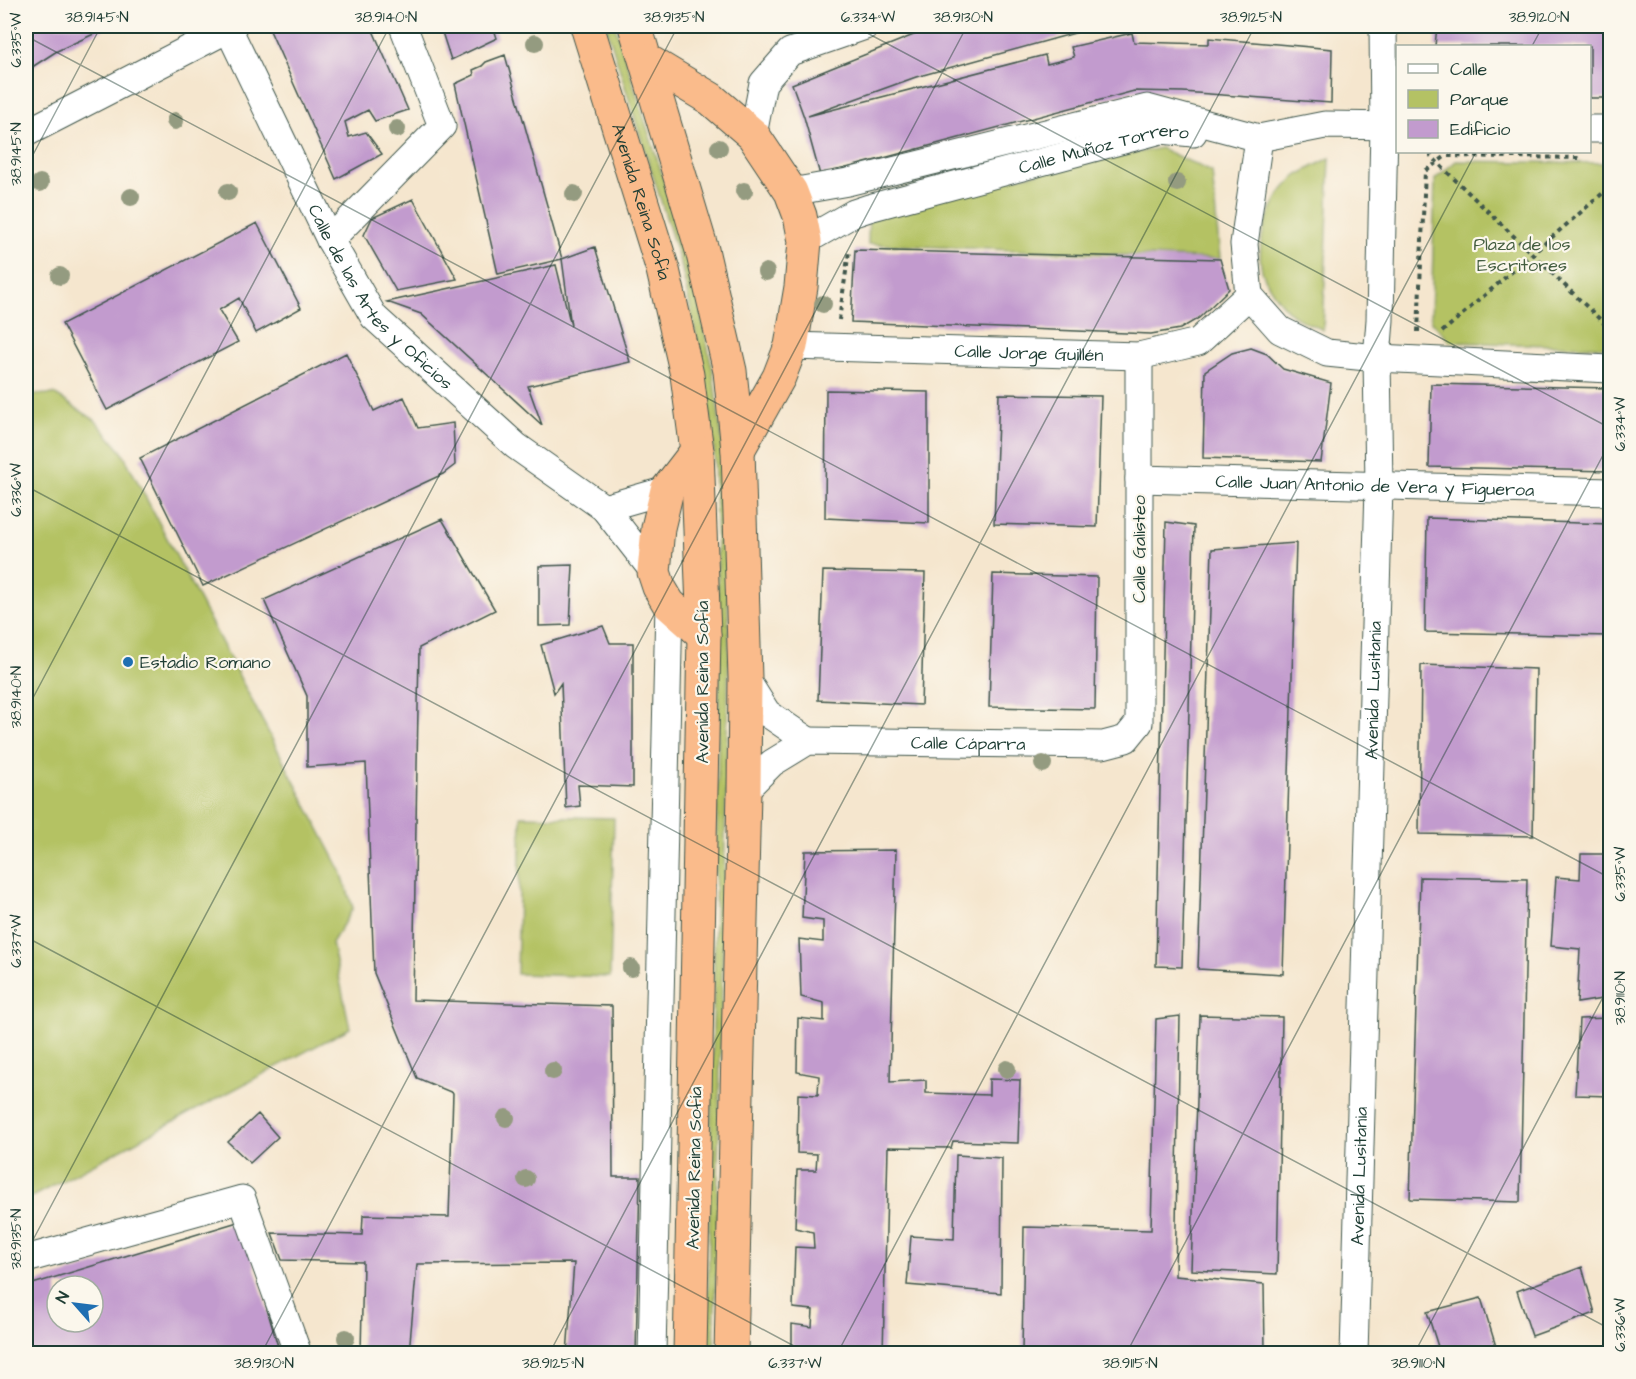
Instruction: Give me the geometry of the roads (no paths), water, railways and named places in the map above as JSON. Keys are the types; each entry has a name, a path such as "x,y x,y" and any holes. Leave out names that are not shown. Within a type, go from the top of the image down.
{"highway":[{"name":"Avenida Reina Sofía","path":"587,26 663,270 687,375 697,451 704,635 690,1353"},
{"path":"635,26 702,250 730,370 738,450 745,678 731,1353"},
{"path":"646,60 711,99 753,135 791,192 800,216 805,240 801,287 791,346 779,377 738,450"},
{"path":"697,451 667,490 658,528 654,572 659,587 669,604 704,635"}],"street":[{"path":"330,240 442,126 403,26"},
{"path":"753,135 763,83 790,52 865,26"},
{"name":"Avenida Lusitania","path":"1354,1353 1379,487 1377,358 1391,126 1383,26"},
{"path":"26,133 227,28"},
{"name":"Calle de las Artes y Oficios","path":"227,28 330,240 374,317 516,446 604,508 654,572"},
{"name":"Calle Muñoz Torrero","path":"791,192 848,182 1147,108 1258,138"},
{"path":"1391,126 1325,125 1258,138 1244,244 1249,295 1280,330 1327,353 1377,358 1424,352 1611,369"},
{"path":"1591,129 1611,129"},
{"name":"Calle Muñoz Torrero","path":"805,240 854,213 1161,130 1258,138"},
{"name":"Calle Jorge Guillén","path":"791,346 1139,356 1198,342 1249,295"},
{"name":"Calle Galisteo","path":"1126,738 1138,723 1139,356"},
{"name":"Calle Juan Antonio de Vera y Figueroa","path":"1139,479 1611,492"},
{"path":"604,508 667,490"},
{"name":"Avenida Reina Sofía","path":"652,1353 669,604"},
{"path":"744,790 772,763 808,741 766,713 745,678"},
{"name":"Calle Cáparra","path":"808,741 1103,745 1126,738"},
{"path":"26,1259 242,1199 298,1353"}],"place":[{"name":"Estadio Romano","path":"128,662"}],"park label":[{"name":"Plaza de los Escritores","path":"1522,254"}]}
